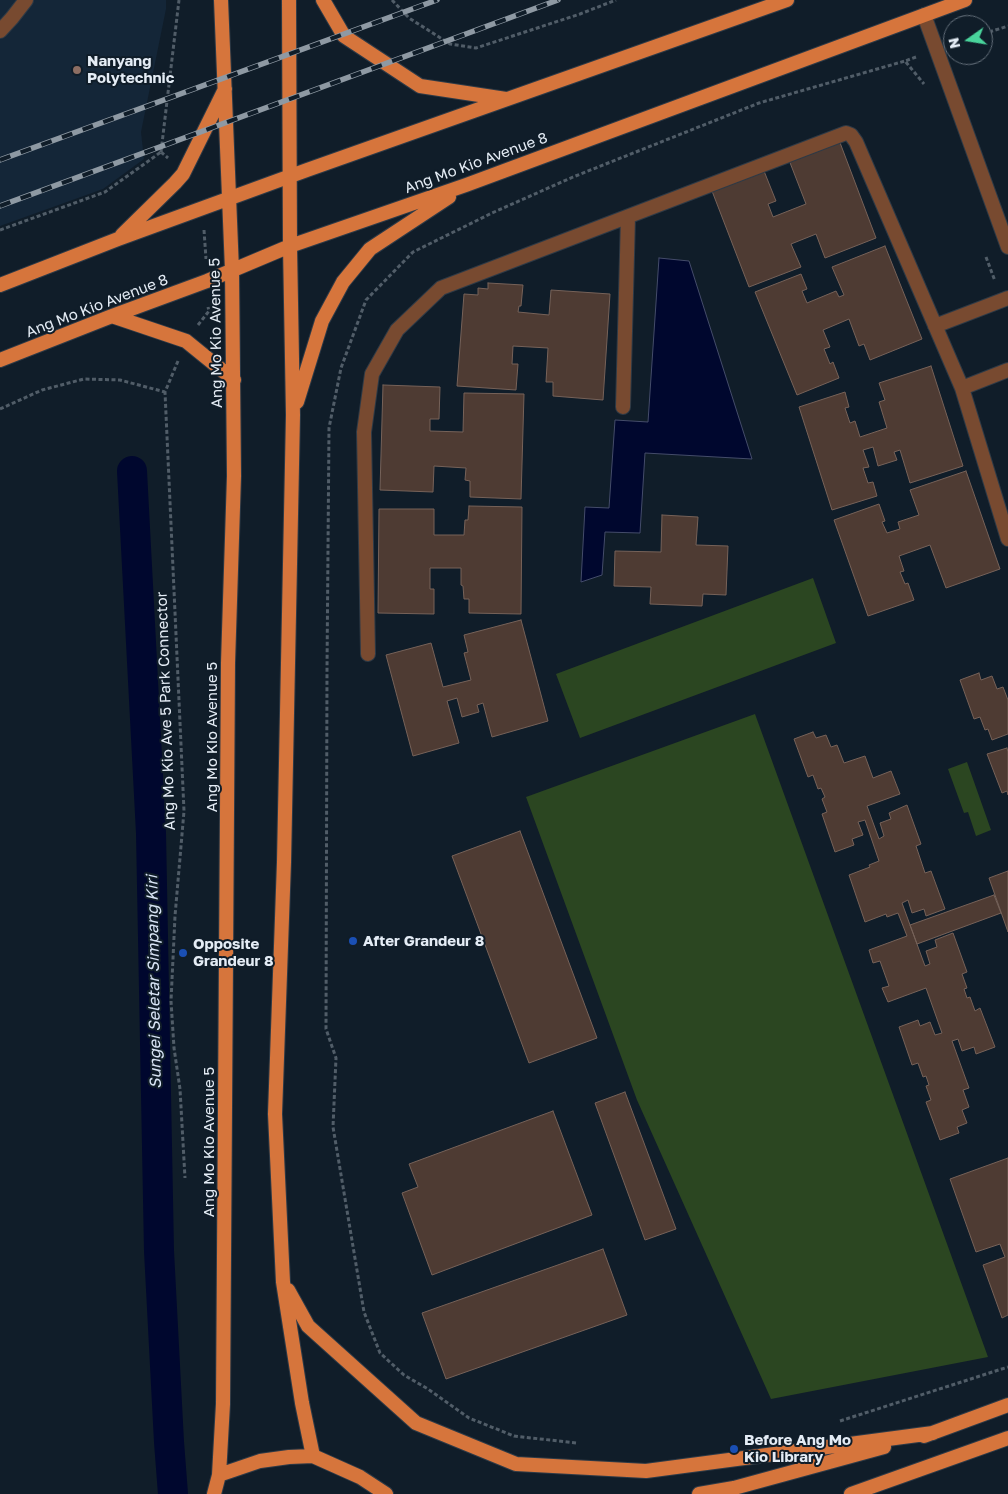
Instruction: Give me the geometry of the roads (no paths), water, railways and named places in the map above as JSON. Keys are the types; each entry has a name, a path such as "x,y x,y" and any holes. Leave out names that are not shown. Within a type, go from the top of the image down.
{"main road":[{"name":"Ang Mo Kio Avenue 5","path":"219,1475 223,1404 228,663 234,476 232,270 221,0"},
{"path":"289,0 293,415 284,862 275,1114 284,1282 302,1403 313,1456"},
{"path":"324,0 344,36 420,86 508,99"},
{"path":"0,285 118,239 290,176 787,0"},
{"name":"Ang Mo Kio Avenue 8","path":"0,360 198,285 290,246 466,185 964,0"},
{"path":"118,239 183,174 225,88"},
{"path":"293,415 322,321 343,282 370,248 466,185"},
{"path":"112,316 186,341 234,380"},
{"path":"284,1282 308,1326 416,1423 516,1464 646,1471 933,1433"},
{"path":"699,1494 734,1488 933,1433 1008,1406"},
{"path":"851,1494 1008,1438"},
{"path":"210,1494 219,1475 260,1461 313,1456 360,1477 386,1494"},
{"path":"214,1494 219,1475"}],"street":[{"path":"0,30 26,0"},
{"path":"924,15 1008,248"},
{"path":"368,654 364,432 372,374 397,330 441,288 846,133 851,135 856,142 962,388 1008,539"},
{"path":"623,407 628,217"},
{"path":"935,326 1008,298"},
{"path":"962,388 1008,370"}],"water":[{"path":"659,258 689,261 752,459 645,453 640,533 605,532 602,575 581,582 585,507 609,508 615,420 648,422"}],"waterway":[{"name":"Sungei Seletar Simpang Kiri","path":"132,471 151,833 159,1251 173,1494"}],"railway":[{"path":"0,160 437,0"},
{"path":"0,206 558,0"}],"place":[{"name":"Nanyang Polytechnic","path":"77,70"},
{"name":"After Grandeur 8","path":"353,941"},
{"name":"Opposite Grandeur 8","path":"183,953"},
{"name":"Before Ang Mo Kio Library","path":"734,1449"}]}
